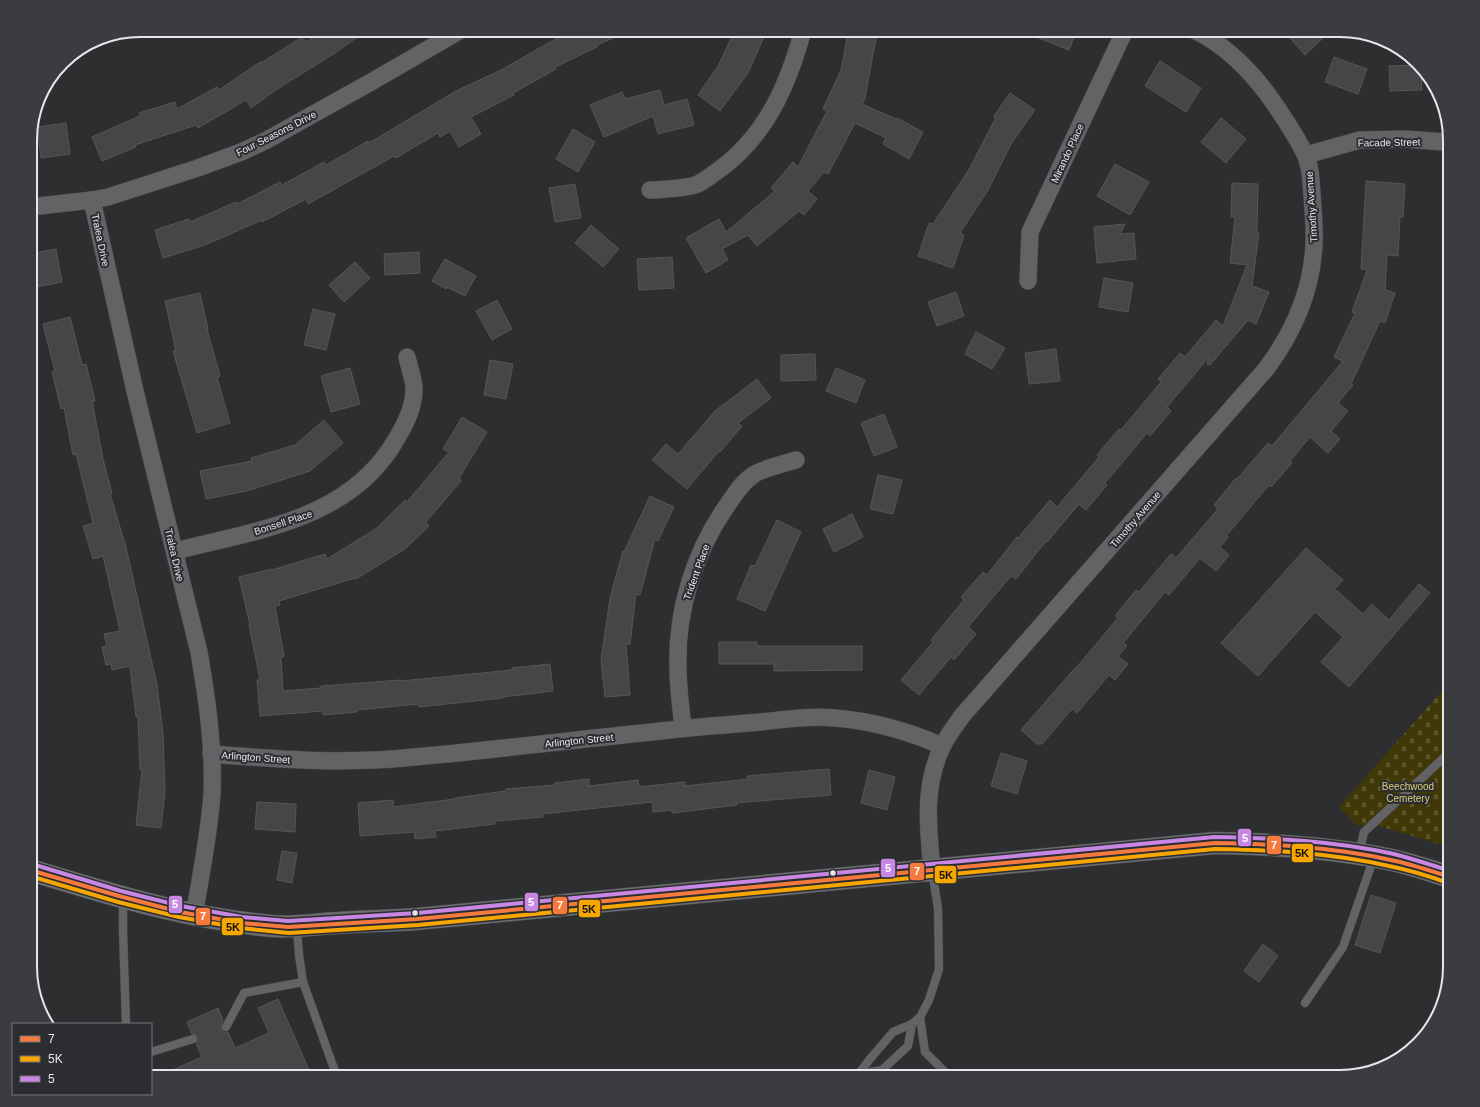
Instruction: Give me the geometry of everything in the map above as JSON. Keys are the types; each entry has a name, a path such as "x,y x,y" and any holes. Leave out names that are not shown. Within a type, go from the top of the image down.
{"main road":[{"path":"37,872 123,897 194,915 250,924 297,927 337,923 417,919 1215,843 1263,844 1320,848 1367,855 1443,875"}],"street":[{"name":"Four Seasons Drive","path":"37,206 92,200 130,191 242,152 371,82 449,37"},
{"path":"650,190 696,185 730,162 741,152 771,113 785,86 796,57 801,37"},
{"name":"Mirando Place","path":"1028,281 1030,232 1122,37"},
{"path":"1208,37 1224,47 1250,72 1275,105 1306,155"},
{"name":"Facade Street","path":"1306,155 1360,140 1405,139 1443,142"},
{"name":"Timothy Avenue","path":"932,870 928,819 929,795 932,772 942,746 962,716 1261,375 1280,350 1292,329 1304,299 1314,250 1310,177 1306,155"},
{"name":"Tralea Drive","path":"92,200 200,659 206,700 211,754 212,794 208,834 194,915"},
{"name":"Bonsell Place","path":"175,551 283,524 316,511 336,501 359,484 391,449 411,410 414,389 407,357"},
{"name":"Trident Place","path":"683,728 678,667 680,634 683,606 701,553 718,518 740,487 753,474 796,460"},
{"name":"Arlington Street","path":"211,754 297,760 370,760 499,749 683,728 813,717 836,718 878,724 913,733 942,746"}],"lane":[{"path":"1305,1003 1343,947 1367,855 1364,832 1443,759"},
{"path":"862,1070 893,1032 912,1024 920,1017 929,1000 939,969 938,908 932,870"},
{"path":"123,897 126,1023"},
{"path":"297,927 303,982 334,1070"},
{"path":"226,1026 244,993 303,982"},
{"path":"920,1017 926,1052 943,1070"},
{"path":"882,1070 908,1046 912,1024"},
{"path":"152,1052 193,1039"}],"green space":[{"name":"Beechwood Cemetery","path":"1443,690 1443,845 1382,827 1356,825 1339,807"}],"building":[{"path":"302,37 306,42 313,37 357,37 251,108 246,100 198,128 196,125 135,145 136,147 102,161 92,137 140,116 139,113 175,102 177,109 217,87 219,90 260,62 261,63"},
{"path":"560,37 616,37 555,67 556,69 513,93 514,95 471,117 481,134 459,147 450,131 440,137 438,133 396,158 394,156 308,204 306,199 262,222 262,220 205,245 163,258 155,230 189,219 190,222 236,202 237,204 280,182 282,185 324,162 326,165 368,141 369,143 456,91 501,70"},
{"path":"732,37 764,37 748,73 720,111 698,95 718,66"},
{"path":"847,37 876,38 865,98 862,104 896,119 897,118 923,132 909,159 883,144 886,138 855,123 828,174 824,172 808,191 817,199 804,215 799,211 757,246 748,235 722,249 728,260 706,273 686,238 719,219 726,232 775,191 771,188 793,162 798,167 827,111 823,109 841,70"},
{"path":"1036,37 1074,37 1069,50"},
{"path":"1289,37 1322,37 1323,38 1305,55"},
{"path":"1334,57 1367,69 1358,94 1325,82"},
{"path":"1160,61 1201,88 1186,112 1145,86"},
{"path":"1411,65 1421,77 1422,90 1390,91 1389,66"},
{"path":"660,90 664,105 687,99 694,125 658,134 653,116 604,137 590,105 622,92 625,99"},
{"path":"1010,93 1035,110 1011,144 988,190 960,233 964,235 953,268 918,256 929,223 933,224 970,168 996,117 994,116"},
{"path":"1221,118 1246,139 1226,163 1201,142"},
{"path":"66,123 70,154 41,158 38,127"},
{"path":"573,129 595,142 578,172 556,159"},
{"path":"1115,164 1149,182 1130,215 1097,196"},
{"path":"1366,181 1405,184 1403,217 1400,217 1398,256 1387,255 1385,290 1395,293 1385,323 1380,321 1351,384 1353,385 1338,403 1348,411 1331,431 1340,439 1328,453 1310,437 1290,461 1292,463 1271,487 1269,485 1226,536 1228,537 1220,547 1229,555 1216,571 1200,558 1169,595 1165,592 1123,643 1127,646 1118,656 1128,664 1115,680 1109,675 1077,713 1072,709 1042,744 1037,744 1021,730 1118,618 1115,616 1136,590 1139,592 1171,554 1176,558 1218,509 1214,505 1236,478 1237,479 1268,443 1272,446 1343,361 1334,357 1355,313 1352,312 1367,270 1361,269"},
{"path":"1232,183 1258,184 1257,232 1259,233 1252,286 1269,292 1256,324 1248,320 1210,365 1207,364 1209,357 1167,407 1171,411 1150,436 1147,433 1105,483 1107,485 1086,510 1079,504 1047,542 1046,541 1016,579 1011,576 968,627 976,634 954,660 951,657 919,695 901,680 933,642 931,640 964,600 961,597 983,572 987,575 1017,537 1018,538 1050,500 1057,507 1099,457 1097,455 1119,429 1121,430 1161,382 1158,379 1180,353 1185,357 1216,320 1223,326 1247,265 1230,263 1235,217 1231,217"},
{"path":"575,184 581,218 555,222 549,188"},
{"path":"1125,224 1120,234 1134,233 1136,259 1097,263 1094,227"},
{"path":"591,225 619,249 603,267 575,243"},
{"path":"56,249 62,282 37,287 37,253"},
{"path":"419,252 420,273 385,275 384,254"},
{"path":"672,257 674,288 639,290 637,259"},
{"path":"445,259 476,276 465,296 447,287 446,289 432,281"},
{"path":"355,262 370,278 344,302 329,285"},
{"path":"1104,278 1133,283 1128,312 1099,307"},
{"path":"956,292 964,316 937,326 928,302"},
{"path":"200,293 207,329 220,376 217,377 230,423 197,433 173,351 176,351 165,301"},
{"path":"497,300 512,329 492,340 476,311"},
{"path":"313,309 335,314 326,350 304,345"},
{"path":"70,317 82,365 86,364 95,401 92,401 103,459 112,493 110,494 126,547 157,685 163,733 165,792 161,828 136,825 142,770 140,770 138,717 136,717 130,666 112,670 111,664 106,665 102,647 107,646 104,634 120,631 103,556 93,559 83,526 93,523 76,454 73,455 64,408 61,409 52,372 55,371 43,324"},
{"path":"976,332 1005,348 992,369 965,354"},
{"path":"1056,349 1060,381 1029,384 1025,353"},
{"path":"815,354 816,380 781,381 781,355"},
{"path":"490,360 513,364 506,399 484,395"},
{"path":"350,368 360,404 331,412 321,376"},
{"path":"836,368 865,380 856,403 826,391"},
{"path":"757,379 771,398 738,423 742,426 687,489 652,460 666,444 678,454 715,411"},
{"path":"884,414 897,447 874,456 861,423"},
{"path":"462,417 487,432 459,478 461,481 426,522 429,526 405,549 356,579 355,578 279,601 280,605 275,606 284,656 281,657 283,691 321,688 321,686 401,681 512,670 512,668 550,664 553,691 419,707 418,704 323,715 323,711 260,716 257,680 260,680 239,577 272,570 325,554 327,559 377,528 405,500 407,502 449,452 443,449"},
{"path":"324,420 343,443 310,471 247,491 206,499 200,471 252,461 251,458 295,445"},
{"path":"878,475 902,480 893,514 870,509"},
{"path":"650,496 674,507 658,541 655,539 640,595 636,594 630,644 626,644 630,695 605,697 601,660 610,598 623,551 624,552"},
{"path":"852,514 863,537 834,552 823,529"},
{"path":"777,520 801,532 765,611 737,599 751,565 755,566"},
{"path":"1306,548 1343,580 1335,589 1363,614 1372,604 1389,620 1419,584 1430,593 1349,687 1321,662 1343,637 1315,612 1258,676 1221,643"},
{"path":"719,642 757,642 757,646 862,646 862,670 774,671 774,664 719,664"},
{"path":"1001,753 1027,761 1017,794 991,786"},
{"path":"829,769 831,795 736,803 737,805 672,813 672,810 653,812 652,802 543,814 543,817 495,821 495,824 435,831 436,837 415,839 414,832 360,836 358,803 393,800 393,807 506,791 506,789 555,785 555,783 589,779 589,786 638,780 639,787 685,782 685,786 748,779 747,776"},
{"path":"869,770 895,777 887,810 861,803"},
{"path":"257,802 296,804 295,832 255,829"},
{"path":"282,851 297,853 292,883 277,880"},
{"path":"1371,895 1396,903 1380,953 1355,945"},
{"path":"1263,944 1278,956 1259,982 1244,971"},
{"path":"278,999 309,1070 173,1070 202,1057 196,1043 198,1041 198,1037 192,1034 187,1022 218,1008 223,1020 221,1030 228,1032 235,1048 269,1033 258,1008"}],"transit line":[{"name":"5","path":"37,866 121,891 181,906 242,917 288,921 417,913 1214,837 1282,839 1350,846 1394,854 1443,869"},
{"name":"7","path":"37,872 180,912 241,923 288,927 417,919 1215,843 1281,845 1347,852 1398,862 1443,875"},
{"name":"5K","path":"37,878 118,902 179,917 240,928 289,933 418,925 1215,849 1281,851 1346,858 1404,869 1443,881"}]}
